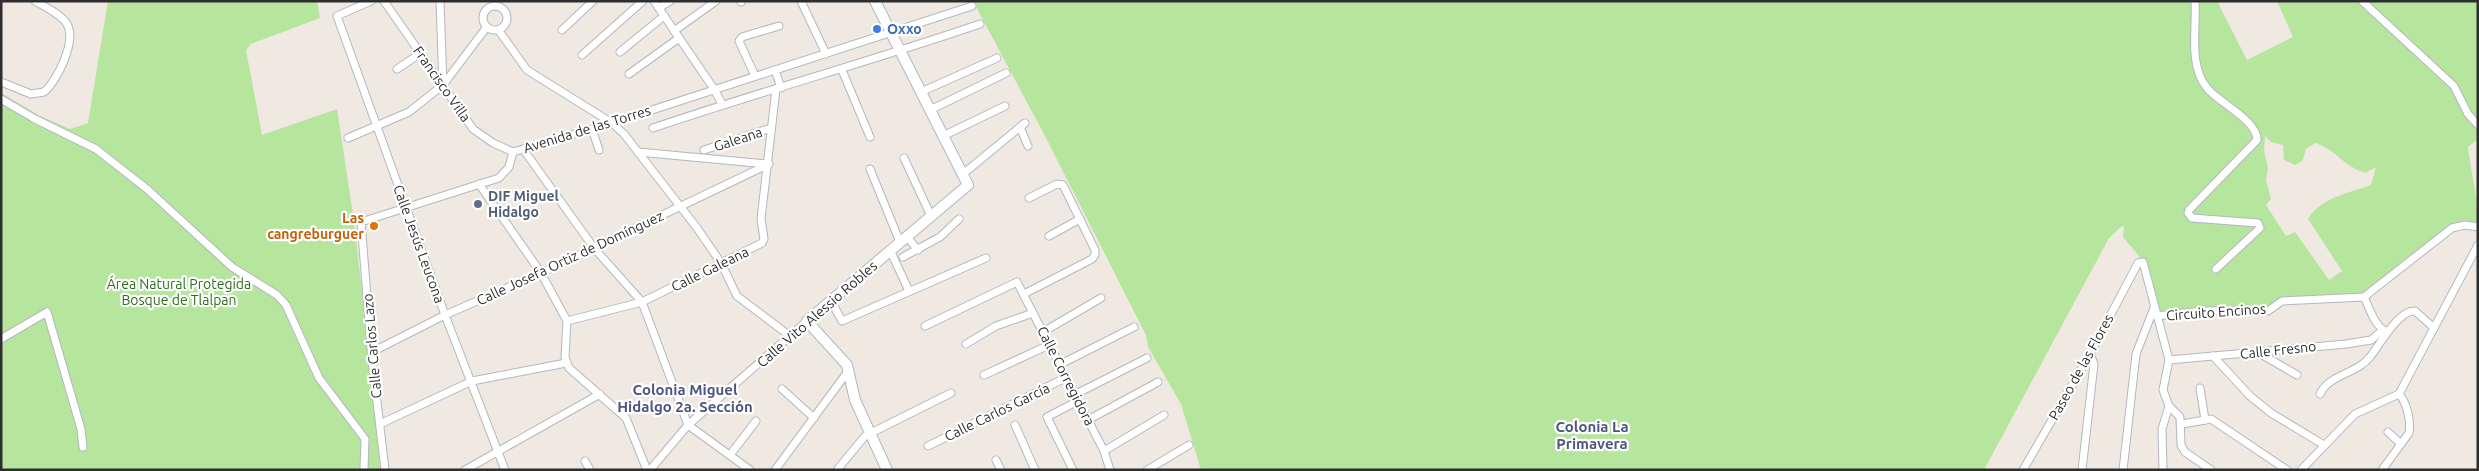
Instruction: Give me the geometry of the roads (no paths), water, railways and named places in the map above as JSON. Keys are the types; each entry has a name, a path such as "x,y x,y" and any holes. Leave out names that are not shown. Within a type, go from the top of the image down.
{"street":[{"path":"1,82 31,94 44,92 55,79 68,51 70,32 68,24 61,17 35,1"},
{"name":"Calle Jesús Leucona","path":"371,1 337,16 445,315 506,470"},
{"name":"Francisco Villa","path":"384,1 477,132 493,143 513,152"},
{"path":"440,1 444,85"},
{"path":"562,30 592,1"},
{"path":"582,55 644,1"},
{"path":"654,1 714,89 722,104"},
{"path":"659,8 670,1"},
{"path":"674,31 716,1"},
{"path":"801,1 826,54"},
{"path":"2195,1 2194,31 2200,74 2207,88 2251,125 2258,137 2188,213 2192,218 2258,223 2260,228 2216,269"},
{"path":"2362,1 2454,86 2468,114 2478,125"},
{"path":"878,2 891,32 963,174 1022,125 1028,146"},
{"path":"495,4 506,4 505,23 499,31 490,31 486,28 484,19 488,8 495,4"},
{"name":"Avenida de las Torres","path":"361,222 499,178 509,168 513,152 612,123 972,6"},
{"path":"620,52 664,16"},
{"path":"654,128 722,104 842,70 980,24"},
{"path":"755,76 739,41 742,37 779,26"},
{"path":"348,138 409,112 444,85 486,28"},
{"path":"499,31 527,70 612,123 681,206 721,263 736,296 790,336"},
{"path":"629,74 679,38"},
{"path":"397,69 420,53"},
{"path":"922,92 997,58"},
{"path":"776,70 778,89"},
{"path":"842,70 870,137"},
{"path":"930,110 1006,73"},
{"name":"Calle Galeana","path":"567,321 642,302 762,243 764,239 762,213 769,164 771,128 778,89"},
{"path":"1,100 35,120 96,149 147,188 232,267 277,295 286,305 319,378 365,439 364,470"},
{"path":"943,136 1005,106"},
{"name":"Galeana","path":"704,150 771,128"},
{"path":"592,129 599,150"},
{"path":"523,149 594,248 642,302 688,425 750,470"},
{"path":"638,152 769,164"},
{"path":"904,158 931,216"},
{"name":"Calle Josefa Ortiz de Domínguez","path":"372,352 445,315 541,273 769,164"},
{"path":"870,169 904,239 918,250"},
{"name":"Calle Vito Alessio Robles","path":"650,470 688,425 890,250 971,183 963,174"},
{"path":"479,184 541,273 567,321 566,363 573,372 626,418 650,470"},
{"path":"1024,294 1092,259 1095,255 1095,250 1063,185 1057,184 1029,198"},
{"path":"904,258 940,237 960,219"},
{"path":"1049,236 1080,219"},
{"name":"Calle Carlos Lazo","path":"361,222 372,352 385,470"},
{"path":"2385,331 2364,297 2452,228 2478,227"},
{"path":"2301,470 2355,414 2399,394 2478,245"},
{"path":"890,250 909,291"},
{"path":"831,301 842,321 986,258"},
{"name":"Paseo de las Flores","path":"2023,470 2090,354 2138,263 2144,263 2154,308"},
{"name":"Calle Corregidora","path":"925,326 1013,282 1019,284 1065,378 1104,451 1110,470"},
{"name":"Circuito Encinos","path":"2156,316 2204,311 2268,311 2282,301 2364,297"},
{"path":"1044,332 1101,298"},
{"path":"2154,308 2169,360 2163,390 2169,406 2180,416 2182,424 2181,445 2185,452 2211,470"},
{"path":"2123,470 2136,354 2154,308"},
{"path":"2320,394 2329,382 2368,360 2385,331 2410,311 2415,311 2434,328"},
{"path":"1,339 47,312 81,429 83,446"},
{"path":"966,344 996,326 1034,313"},
{"path":"807,321 849,370 855,400 887,470"},
{"path":"1059,365 1134,327"},
{"name":"Calle Fresno","path":"2169,360 2259,353 2371,340 2385,331"},
{"path":"984,375 1049,345"},
{"path":"2259,353 2297,375"},
{"path":"2082,470 2094,364 2090,354"},
{"path":"2213,356 2250,396 2271,413 2324,445"},
{"path":"1073,470 1047,417 1076,398 1147,358"},
{"path":"380,424 472,380 566,363"},
{"path":"775,470 849,370"},
{"name":"Calle Carlos García","path":"928,446 1065,378"},
{"path":"1088,420 1158,382"},
{"path":"2200,388 2205,420"},
{"path":"782,389 814,418"},
{"path":"837,470 862,438 952,393"},
{"path":"465,470 600,394"},
{"path":"2382,470 2409,433 2410,427 2403,399 2399,394"},
{"path":"2163,470 2162,429 2169,406"},
{"path":"1104,451 1164,415"},
{"path":"2182,424 2205,420 2218,423 2287,470"},
{"path":"730,455 756,421"},
{"path":"1015,425 1035,470"},
{"path":"2388,432 2401,444"},
{"path":"1147,470 1189,445"},
{"path":"996,460 1001,470"},
{"path":"585,461 590,470"}],"place":[{"name":"Oxxo","path":"877,29"},
{"name":"DIF Miguel Hidalgo","path":"478,204"},
{"name":"Las cangreburguer","path":"374,226"}],"district":[{"name":"Colonia Miguel Hidalgo 2a. Sección","path":"685,398"},
{"name":"Colonia La Primavera","path":"1592,436"}],"park label":[{"name":"Área Natural Protegida Bosque de Tlalpan","path":"179,292"}]}
